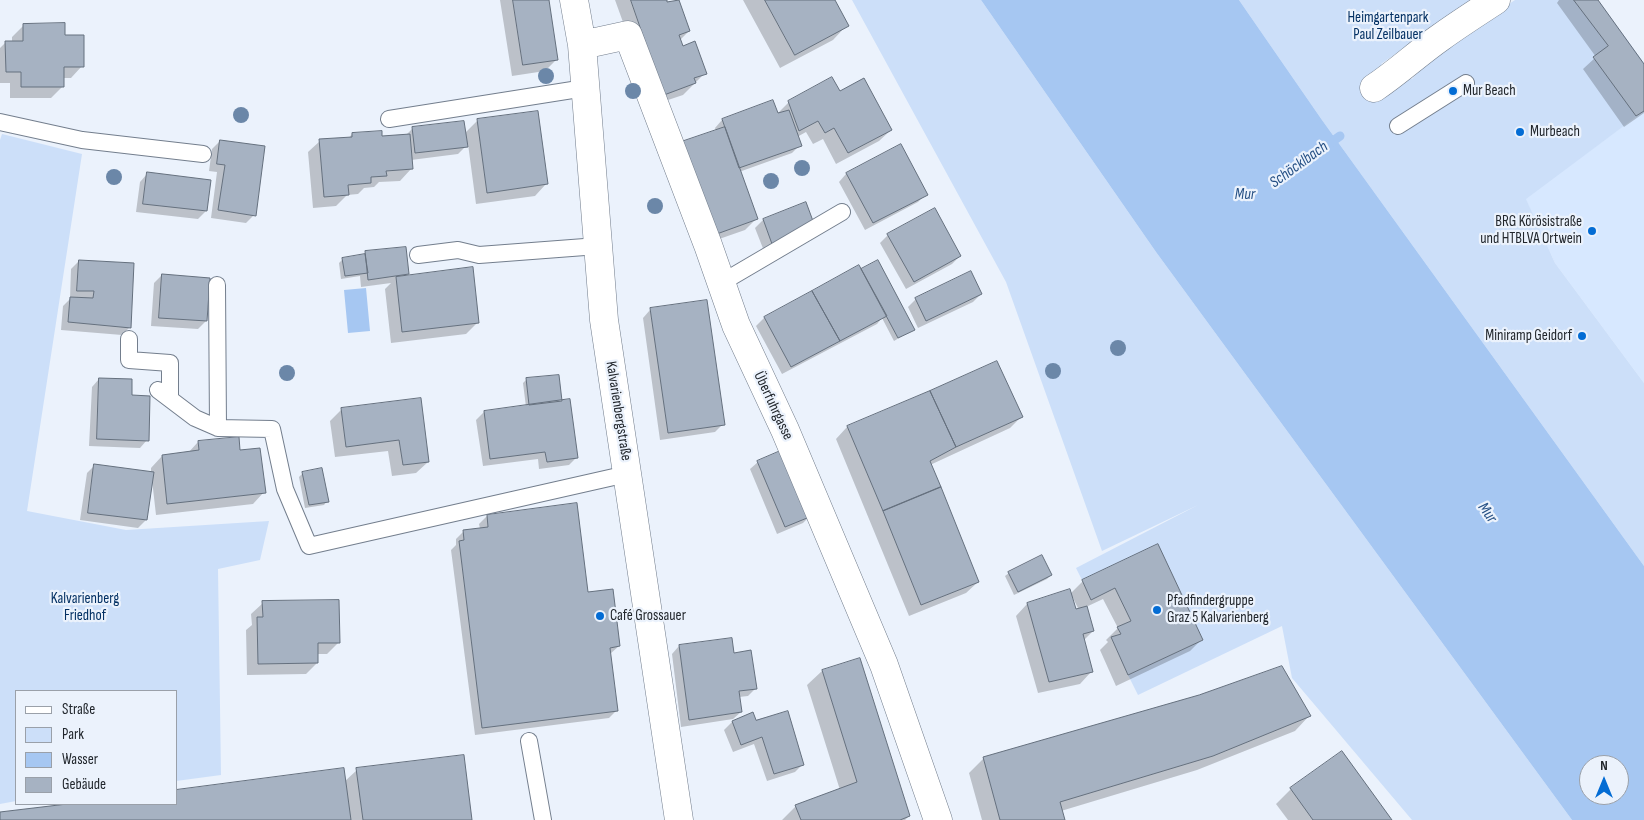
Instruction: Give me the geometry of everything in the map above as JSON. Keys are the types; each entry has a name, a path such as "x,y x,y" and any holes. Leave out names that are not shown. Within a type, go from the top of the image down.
{"street":[{"name":"Kalvarienbergstraße","path":"574,0 582,45 604,320 679,820"},
{"path":"1374,88 1394,75 1405,64 1441,37 1496,0"},
{"name":"Überfuhrgasse","path":"582,45 628,35 736,325 785,430 884,665 938,820"}],"lane":[{"path":"1398,126 1466,83"},
{"path":"389,119 585,88"},
{"path":"0,122 82,140 203,154"},
{"path":"721,283 842,212"},
{"path":"418,255 458,250 479,255 598,246"},
{"path":"217,285 218,428"},
{"path":"129,339 129,360 170,362 164,395 195,418 218,428 272,429 284,489 309,546 627,474"},
{"path":"529,741 543,820"}],"shaded area":[{"name":"BRG Körösistraße und HTBLVA Ortwein","path":"1644,111 1644,383 1555,263 1525,198"}],"green space":[{"path":"852,0 981,0 1156,252 1572,820 1412,820 1292,678 1282,626 1138,695 1128,675 1203,640 1157,545 1082,580 1076,568 1198,505 1102,551 1006,282"},
{"name":"Heimgartenpark Paul Zeilbauer","path":"1239,0 1473,0 1381,64 1412,79 1430,59 1447,45 1515,0 1598,0 1644,63 1644,111 1526,199 1555,263 1644,383 1644,566 1322,120"},
{"name":"Kalvarienberg Friedhof","path":"2,134 82,154 27,511 126,530 269,521 260,560 218,569 221,775 178,781 178,690 15,690 15,801 0,804 0,140"}],"water":[{"name":"Mur","path":"981,0 1239,0 1322,120 1644,566 1644,820 1572,820 1156,252"},
{"path":"366,288 370,331 348,333 344,290"}],"building":[{"path":"513,0 549,0 558,60 523,65"},
{"path":"631,0 667,0 667,2 679,0 690,31 679,35 683,46 695,41 707,74 694,78 696,83 664,95"},
{"path":"765,0 835,0 849,26 795,55"},
{"path":"1574,0 1598,0 1644,64 1644,111 1636,116 1593,57 1608,46"},
{"path":"65,23 65,35 84,35 84,67 64,67 64,87 21,87 21,72 6,72 5,41 23,41 23,24"},
{"path":"832,77 840,91 864,78 892,130 848,153 834,128 825,133 818,121 799,131 788,101"},
{"path":"773,100 778,113 789,110 802,146 739,168 722,119"},
{"path":"538,111 548,184 487,193 477,119"},
{"path":"464,121 468,147 415,153 412,127"},
{"path":"725,127 758,219 714,235 681,142"},
{"path":"382,131 382,136 410,134 413,169 386,171 387,176 371,177 371,183 348,185 349,195 324,197 319,139 352,137 352,133"},
{"path":"220,140 265,146 256,216 218,210 225,165 217,164"},
{"path":"901,144 928,195 873,223 846,173"},
{"path":"147,172 211,180 207,211 143,204"},
{"path":"806,202 813,221 772,244 763,219"},
{"path":"935,208 961,256 914,282 887,234"},
{"path":"406,247 409,274 368,280 365,251"},
{"path":"365,254 368,273 345,276 342,258"},
{"path":"79,260 134,263 131,328 68,322 70,297 93,298 94,291 77,291"},
{"path":"878,260 915,330 898,338 861,269"},
{"path":"859,265 887,316 840,341 812,291"},
{"path":"473,267 479,323 402,332 396,277"},
{"path":"971,271 982,294 926,321 915,298"},
{"path":"162,274 210,278 207,321 159,318"},
{"path":"812,291 840,341 791,367 764,317"},
{"path":"707,300 725,425 668,433 650,308"},
{"path":"997,361 1023,417 956,447 930,391"},
{"path":"559,375 562,401 529,405 526,378"},
{"path":"99,378 132,379 132,395 150,396 149,441 97,439"},
{"path":"930,391 956,447 930,461 941,487 883,511 847,426"},
{"path":"421,398 429,462 403,465 399,440 346,447 341,408"},
{"path":"570,399 578,458 547,462 545,452 490,459 484,411"},
{"path":"239,437 240,450 260,448 266,493 167,504 162,455 199,450 198,441"},
{"path":"785,449 812,516 785,527 757,461"},
{"path":"94,464 154,472 147,520 88,513"},
{"path":"322,468 329,502 309,505 302,472"},
{"path":"941,487 979,582 921,605 883,511"},
{"path":"577,503 588,592 613,589 620,646 610,648 618,711 482,728 459,541 464,540 463,530 488,527 487,515"},
{"name":"Pfadfindergruppe Graz 5 Kalvarienberg","path":"1158,544 1203,640 1128,675 1111,637 1121,634 1117,627 1131,621 1115,588 1091,600 1082,580"},
{"path":"1042,555 1052,575 1018,592 1008,572"},
{"path":"1070,589 1076,609 1087,606 1094,631 1083,634 1093,672 1049,682 1027,603"},
{"path":"339,600 340,643 318,643 318,663 258,664 257,617 263,617 262,601"},
{"path":"732,638 734,653 751,650 757,689 739,691 742,712 689,720 679,645"},
{"path":"860,658 910,816 900,820 801,820 795,805 857,782 822,670"},
{"path":"1282,666 1311,716 1213,756 1060,802 1065,820 1000,820 983,757 1199,695"},
{"path":"788,711 804,765 774,774 762,737 741,745 732,721 753,712 756,720"},
{"path":"1342,751 1392,820 1313,820 1290,788"},
{"path":"464,755 472,820 363,820 356,768"},
{"path":"344,768 351,820 0,820 0,812 59,805 178,805 178,790"}],"waterway":[{"name":"Schöcklbach","path":"1326,146 1340,136"}],"place":[{"name":"Mur Beach","path":"1453,91"},
{"name":"Murbeach","path":"1520,132"},
{"name":"BRG Körösistraße und HTBLVA Ortwein","path":"1592,231"},
{"name":"Miniramp Geidorf","path":"1582,336"},
{"name":"Pfadfindergruppe Graz 5 Kalvarienberg","path":"1157,610"},
{"name":"Café Grossauer","path":"600,616"}]}
